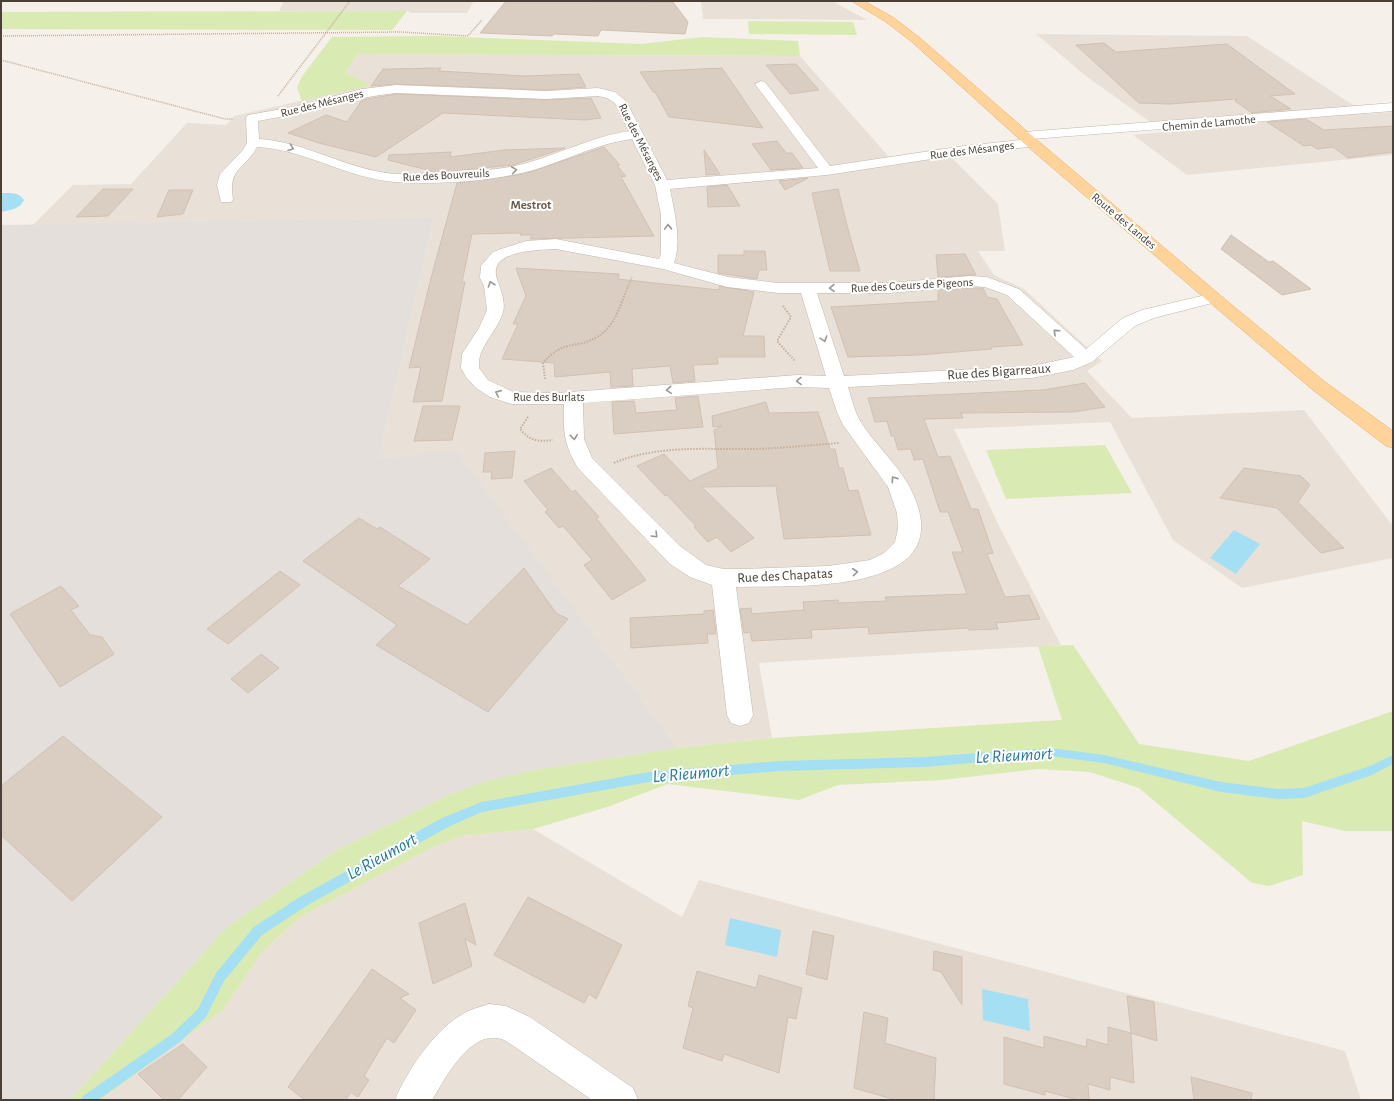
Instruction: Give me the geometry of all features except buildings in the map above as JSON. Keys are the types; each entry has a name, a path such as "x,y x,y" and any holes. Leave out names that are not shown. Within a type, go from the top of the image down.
{"main road":[{"name":"Route des Landes","path":"857,1 890,20 916,40 1028,140 1214,298 1319,386 1393,440"}],"street":[{"path":"761,84 827,171"},
{"name":"Rue des Mésanges","path":"252,118 280,114 362,93 396,89 534,95 598,92 611,95 620,101 662,185 827,171 1028,140"},
{"name":"Chemin de Lamothe","path":"1028,140 1393,107"},
{"path":"226,199 224,185 227,174 248,152 253,143 252,118"},
{"name":"Rue des Bouvreuils","path":"253,143 269,143 287,146 338,166 369,174 404,178 430,178 519,170 550,161 610,139 637,134"},
{"path":"662,185 668,215 669,254 665,265"},
{"name":"Rue des Burlats","path":"808,288 778,288 727,282 665,265 556,244 526,246 498,255 489,266 488,278 492,286 495,310 488,328 471,354 470,368 475,377 482,384 497,393 512,398 535,399 574,398 797,381 838,382"},
{"name":"Rue des Coeurs de Pigeons","path":"808,288 890,288 969,281 987,282 1013,292 1086,358"},
{"name":"Rue des Chapatas","path":"574,398 573,436 576,451 584,463 677,557 697,570 724,578 857,572 871,570 886,563 902,550 909,537 908,513 904,498 900,488 881,461 851,425 808,288"},
{"name":"Rue des Bigarreaux","path":"838,382 1032,372 1072,364 1086,358 1129,322 1148,314 1214,298"},
{"path":"724,578 740,715"},
{"path":"412,1100 449,1046 465,1029 483,1021 504,1022 518,1029 621,1100"}],"path":[{"path":"280,114 274,102 350,1"},
{"path":"1,36 324,34 401,32 468,36 482,20"},
{"path":"1,60 225,118 252,118"},
{"path":"573,436 537,442 526,438 520,429 534,410 536,390 546,390 544,363 550,354 562,346 589,340 604,333 612,322 633,274"},
{"path":"778,288 776,297 791,317 789,323 777,341 794,361 797,381"},
{"path":"610,465 632,455 663,450 748,449 846,442"}],"shaded area":[{"path":"284,1 474,1 467,13 412,13 407,11 279,11"},
{"path":"701,1 832,1 867,20 703,19"},
{"path":"1036,34 1247,36 1367,114 1393,112 1393,155 1187,175 1133,135 1164,132 1086,76"},
{"path":"358,54 800,56 889,157 942,148 998,204 1005,251 978,251 994,275 1024,289 1102,361 1087,371 1132,418 1304,410 1393,526 1393,558 1242,588 1173,540 1110,422 954,429 999,526 1061,645 759,663 772,738 678,748 457,452 379,458 434,217 33,225 73,185 131,184 187,123 226,125 234,116 370,85 345,73"},
{"path":"434,217 379,458 457,451 678,748 529,771 449,795 335,851 225,929 70,1100 1,1100 1,225"},
{"path":"533,829 682,917 699,880 1345,1051 1361,1100 100,1100 223,1010 262,952 300,917 433,847 462,836"}],"green space":[{"path":"407,11 392,30 1,29 1,12"},
{"path":"748,21 853,22 857,35 749,34"},
{"path":"436,36 641,44 703,37 798,41 800,56 358,54 345,73 371,85 302,101 297,87 303,75 332,37"},
{"path":"1105,445 1132,493 1006,499 986,450"},
{"path":"1073,645 1139,744 1249,761 1393,711 1393,831 1345,831 1302,821 1303,875 1269,886 1252,883 1139,788 1090,772 1038,769 941,780 838,785 799,800 668,784 607,807 533,829 462,836 433,847 300,917 262,952 223,1010 100,1100 70,1100 225,929 335,851 449,795 484,782 529,771 678,748 772,738 1062,720 1038,646"}],"water":[{"path":"1,193 17,194 24,200 17,207 1,212"},
{"path":"1234,530 1260,544 1236,574 1210,558"},
{"path":"730,918 781,930 777,957 725,945"},
{"path":"982,989 1028,999 1030,1031 983,1020"}],"waterway":[{"name":"Le Rieumort","path":"87,1100 176,1038 202,1013 220,977 258,931 302,902 446,822 482,807 649,777 780,766 924,762 1050,752 1104,759 1221,787 1279,794 1304,793 1372,770 1393,759"}],"district":[{"name":"Mestrot","path":"531,205"}]}
